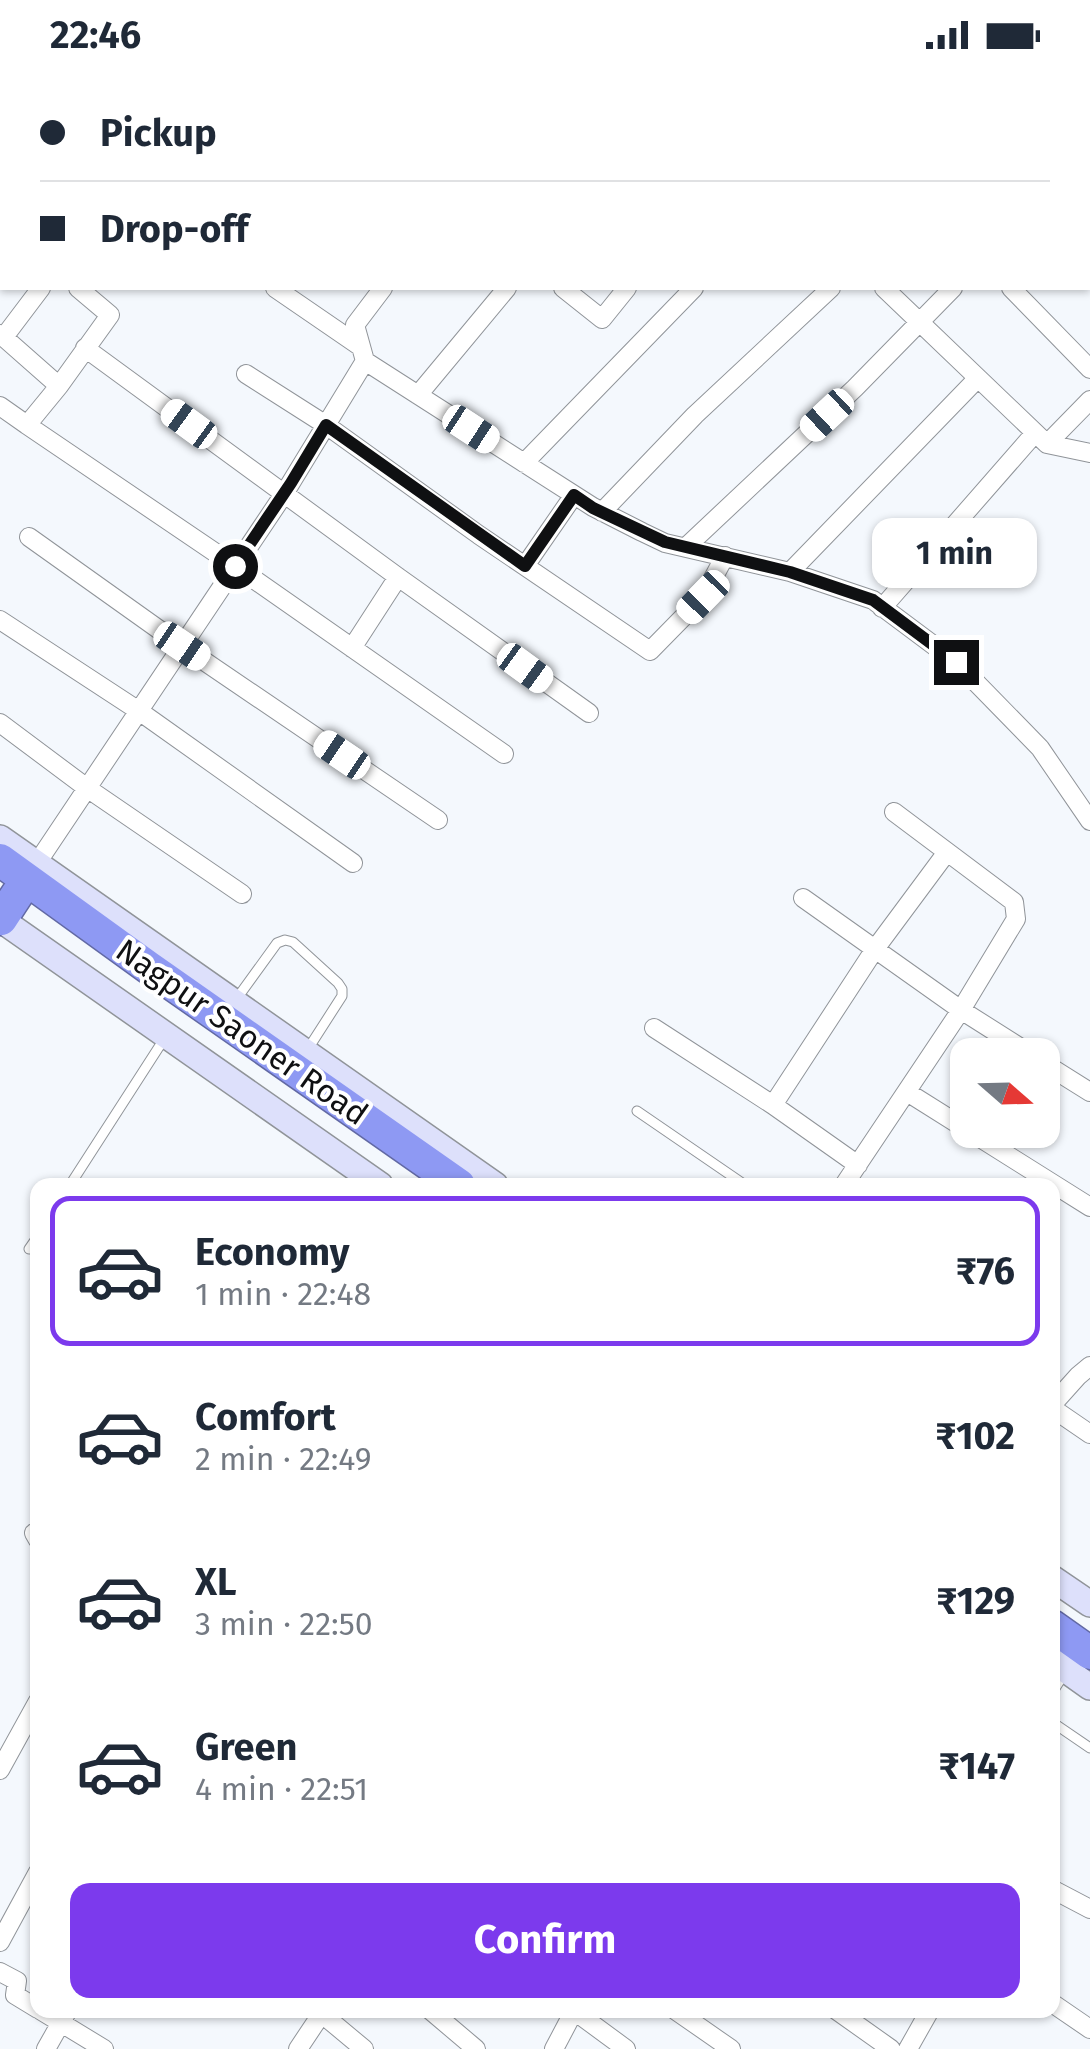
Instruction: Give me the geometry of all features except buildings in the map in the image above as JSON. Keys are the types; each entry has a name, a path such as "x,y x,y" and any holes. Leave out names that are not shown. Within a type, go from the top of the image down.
{"highway":[{"name":"Nagpur Saoner Road","path":"11,888 419,1178"},
{"name":"Nagpur Saoner Road","path":"11,888 448,1178"},
{"path":"1060,1607 1090,1628"}],"street":[{"path":"39,290 2,335 59,386"},
{"path":"27,425 110,315 80,290"},
{"path":"278,290 418,395 602,512 665,542 790,572 873,600 968,674 1040,748 1090,821"},
{"path":"11,888 88,788 284,494 363,354 355,324 381,290"},
{"path":"418,395 505,290"},
{"path":"566,290 602,319 625,290"},
{"path":"524,463 692,290"},
{"path":"602,512 695,415 828,290"},
{"path":"886,290 1041,439 1090,453"},
{"path":"686,547 855,388 951,290"},
{"path":"1013,290 1090,369"},
{"path":"86,348 589,713"},
{"path":"246,374 326,425 650,651 703,597 726,556"},
{"path":"790,572 977,379"},
{"path":"882,608 1041,439 1090,400"},
{"path":"0,406 504,754"},
{"path":"525,566 574,495"},
{"path":"29,537 438,820"},
{"path":"352,648 398,577"},
{"path":"0,620 139,711 354,863"},
{"path":"0,723 242,894"},
{"path":"849,1178 1016,920 1014,902 894,812"},
{"path":"0,838 11,888 166,1035 370,1178"},
{"path":"773,1105 875,949 947,852"},
{"path":"11,888 234,1003 485,1178"},
{"path":"803,898 1005,1038"},
{"path":"654,1028 858,1165"},
{"path":"1060,1073 1090,1092"},
{"path":"907,1092 1044,1178"},
{"path":"1060,1188 1090,1207"},
{"path":"1060,1398 1090,1366"},
{"path":"1060,1412 1090,1434"},
{"path":"1060,1583 1090,1604"},
{"path":"1065,1669 1090,1687"},
{"path":"0,1770 30,1716"},
{"path":"0,1942 30,1887"},
{"path":"1060,1893 1090,1908"},
{"path":"0,1972 17,1981 16,1995 30,2004"},
{"path":"1060,2009 1090,2029"},
{"path":"46,2049 63,2018"},
{"path":"66,2018 104,2049"},
{"path":"298,2049 319,2018"},
{"path":"330,2018 364,2049"},
{"path":"439,2018 476,2049"},
{"path":"554,2049 570,2018"},
{"path":"585,2018 626,2049"},
{"path":"686,2018 731,2049"},
{"path":"847,2018 891,2049"},
{"path":"908,2049 925,2018"}],"lane":[{"path":"234,1003 277,943 292,942 342,989 342,996 306,1052"},
{"path":"74,1178 166,1035"},
{"path":"637,1111 735,1178"},
{"path":"1060,1727 1090,1748"}],"route":[{"path":"235,566 326,425 525,566 574,495 665,542 790,572 873,600 956,662"}]}
